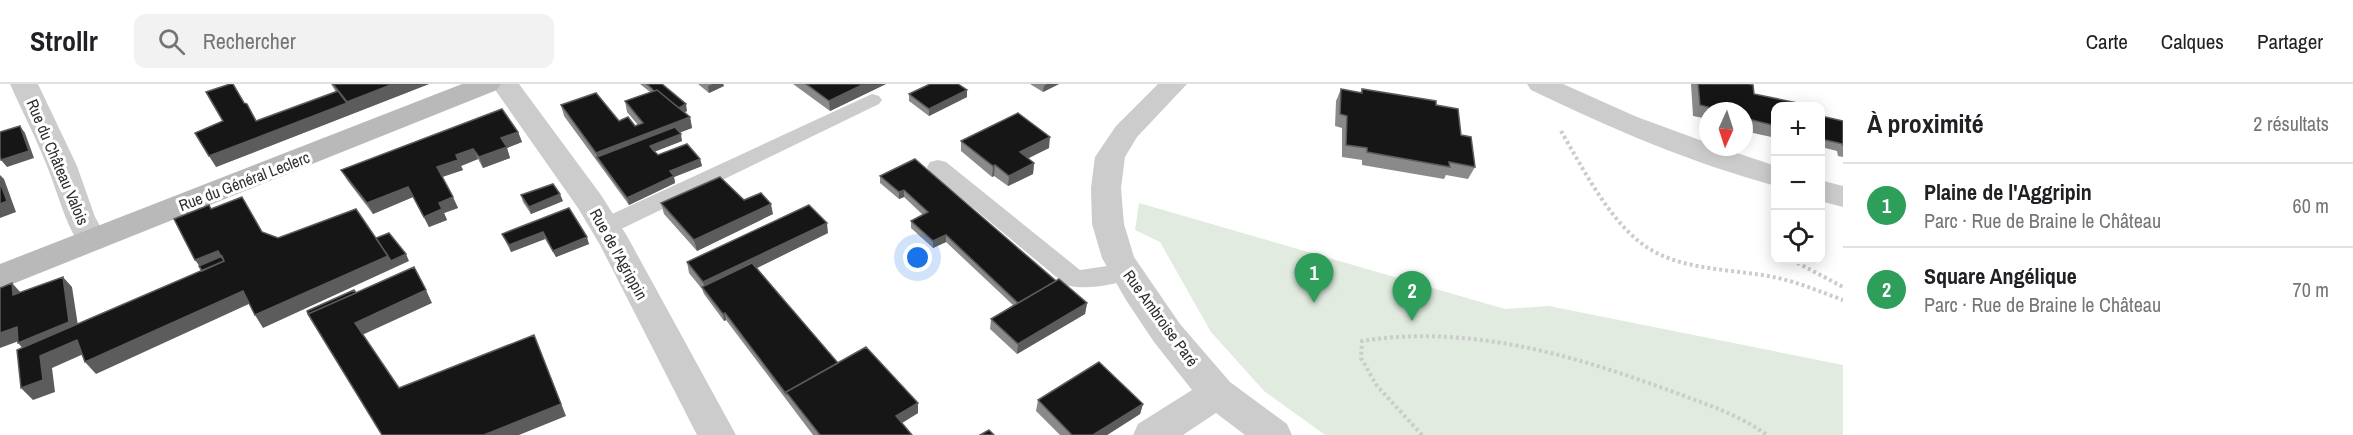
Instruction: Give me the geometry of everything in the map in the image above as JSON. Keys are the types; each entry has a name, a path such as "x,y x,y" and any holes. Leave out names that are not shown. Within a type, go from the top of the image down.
{"street":[{"name":"Rue du Château Valois","path":"24,84 62,166 79,217 93,240"},
{"name":"Rue du Général Leclerc","path":"0,277 487,84"},
{"name":"Rue de l'Agrippin","path":"505,84 567,169 605,227 717,435"},
{"name":"Rue Ambroise Paré","path":"1173,84 1126,132 1110,158 1106,188 1108,224 1118,258 1167,333 1217,393 1273,435"},
{"path":"1541,84 1615,118 1684,145 1771,174"},
{"path":"1825,191 1843,196"},
{"path":"1152,435 1217,393"}],"lane":[{"path":"605,227 872,100"},
{"path":"938,167 1075,279 1127,272"}],"path":[{"path":"1557,124 1587,174 1623,224 1641,242 1669,259 1780,279 1843,300"},
{"path":"1800,264 1843,287"},
{"path":"1422,435 1377,386 1361,358 1362,341 1386,335 1422,335 1478,340 1546,353 1595,365 1665,388 1747,419 1767,435"}],"shaded area":[{"path":"1139,203 1505,309 1549,306 1843,365 1843,435 1325,435 1264,391 1211,332 1160,242 1135,230"}],"building":[{"path":"233,84 256,121 338,91 347,103 209,156 195,133 223,121 206,92"},
{"path":"333,84 393,84 347,102"},
{"path":"647,84 662,84 686,104 679,108"},
{"path":"806,84 864,84 829,101"},
{"path":"930,84 958,84 967,90 929,109 909,94"},
{"path":"1698,84 1748,84 1753,85 1754,94 1793,102 1771,102 1771,125 1753,120 1753,102 1700,102"},
{"path":"1341,89 1362,93 1362,89 1436,101 1436,105 1458,109 1461,135 1471,137 1475,167 1449,162 1450,167 1367,152 1367,148 1346,145 1347,116 1340,114"},
{"path":"657,90 690,117 596,153 561,105 596,93 619,121 628,117 635,126 643,123 625,101"},
{"path":"502,109 518,132 501,138 507,147 479,157 473,149 456,155 458,160 437,167 453,197 439,203 442,209 424,217 408,187 367,203 341,170"},
{"path":"1018,113 1050,137 1020,152 1034,163 1009,176 961,141"},
{"path":"1825,117 1843,121 1843,144 1825,140"},
{"path":"20,126 29,151 1,160 0,132"},
{"path":"675,127 681,134 650,146 653,150 658,155 687,144 700,159 670,171 674,176 627,198 597,157"},
{"path":"915,159 1056,281 1018,303 946,235 933,241 911,221 928,212 904,190 899,192 880,176"},
{"path":"720,177 744,200 761,193 771,204 694,240 661,203"},
{"path":"0,182 7,201 0,204"},
{"path":"553,184 560,194 529,207 521,195"},
{"path":"242,197 262,232 278,238 356,209 388,256 255,315 243,291 85,362 77,340 40,356 43,380 21,388 17,350 224,261 218,251 195,260 174,219 209,205 211,209"},
{"path":"809,205 827,223 703,282 687,262"},
{"path":"569,208 587,237 553,251 543,232 509,245 502,234"},
{"path":"389,233 406,254 391,261 376,238"},
{"path":"222,256 224,261 202,271 199,266"},
{"path":"752,263 838,363 786,392 787,395 725,313 723,314 702,287"},
{"path":"414,267 426,290 355,323 399,388 534,335 561,404 484,435 382,435 308,314"},
{"path":"63,277 69,322 18,343 17,327 0,333 0,288 12,283 13,295"},
{"path":"1059,279 1087,303 1018,344 991,319"},
{"path":"354,290 356,293 308,314 307,311"},
{"path":"866,347 918,403 896,416 912,435 820,435 786,392"},
{"path":"1099,362 1143,404 1093,435 1072,435 1038,400"},
{"path":"989,430 994,435 980,435"}],"place":[{"name":"Plaine de l'Aggripin","path":"1314,303"},
{"name":"Square Angélique","path":"1412,321"}]}
